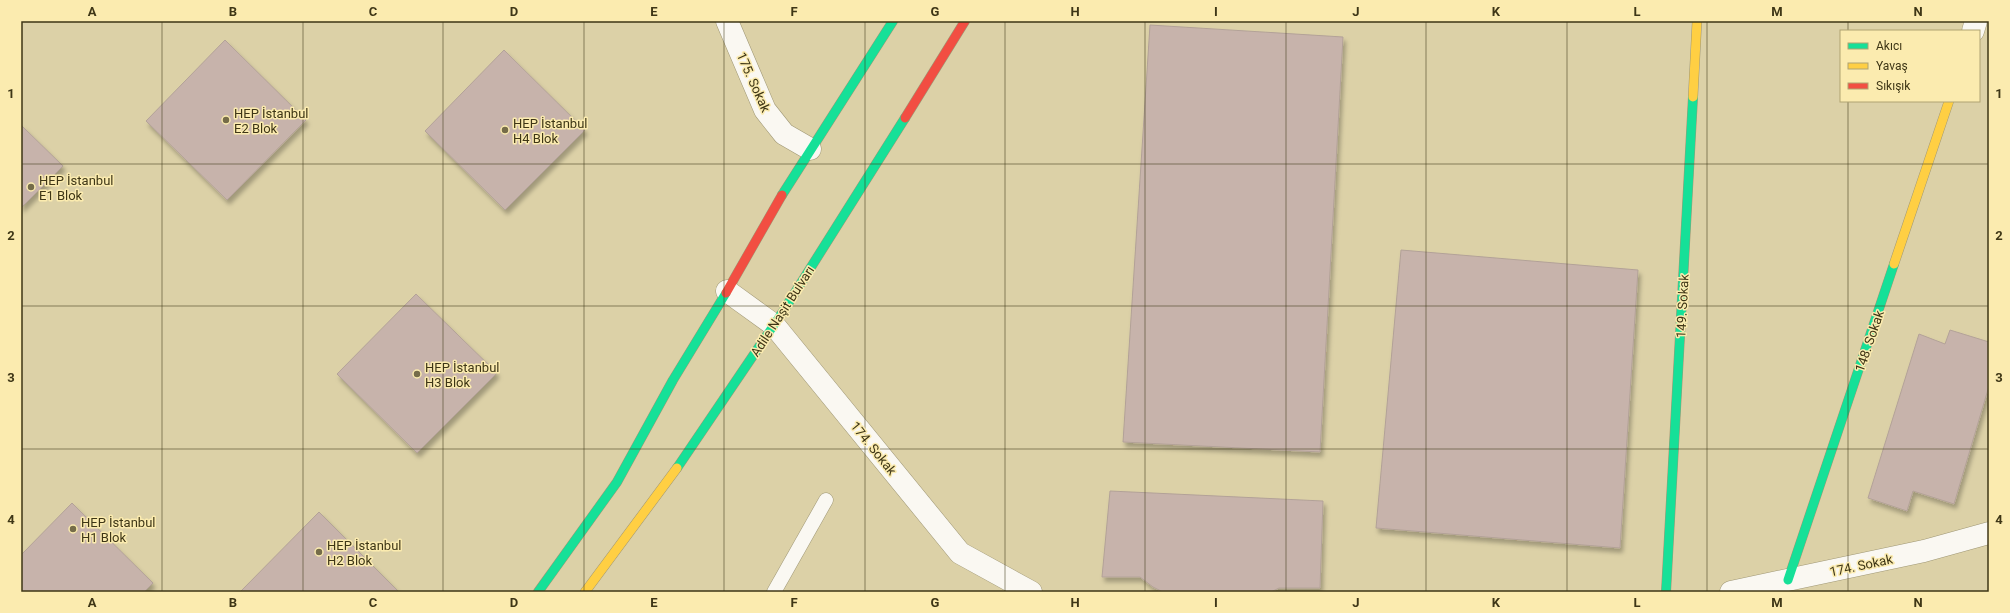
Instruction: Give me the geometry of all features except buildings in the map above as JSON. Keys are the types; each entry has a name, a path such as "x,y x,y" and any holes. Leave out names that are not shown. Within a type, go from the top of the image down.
{"main road":[{"path":"538,592 617,482 673,380 810,149 893,21"},
{"name":"Adile Naşit Bulvarı","path":"585,592 656,498 774,325 965,21"},
{"name":"149. Sokak","path":"1666,592 1697,21"},
{"name":"148. Sokak","path":"1788,580 1949,102"}],"street":[{"name":"175. Sokak","path":"727,21 765,110 784,134 810,149"},
{"name":"174. Sokak","path":"727,291 774,325 960,553 1031,592"},
{"name":"174. Sokak","path":"1731,592 1924,551 1989,534"}],"lane":[{"path":"774,592 826,500"}],"traffic: fast":[{"path":"782,195 893,21"},
{"path":"1666,592 1693,97"},
{"path":"677,468 784,310 905,118"},
{"path":"1788,580 1894,264"},
{"path":"538,592 617,482 673,380 726,293"}],"traffic: slow":[{"path":"1693,97 1697,21"},
{"path":"1894,264 1949,102"},
{"path":"585,592 677,468"}],"traffic: jam":[{"path":"905,118 965,21"},
{"path":"726,293 782,195"}],"place":[{"name":"HEP İstanbul E2 Blok","path":"226,120"},
{"name":"HEP İstanbul H4 Blok","path":"505,130"},
{"name":"HEP İstanbul E1 Blok","path":"31,187"},
{"name":"HEP İstanbul H3 Blok","path":"417,374"},
{"name":"HEP İstanbul H1 Blok","path":"73,529"},
{"name":"HEP İstanbul H2 Blok","path":"319,552"}]}
